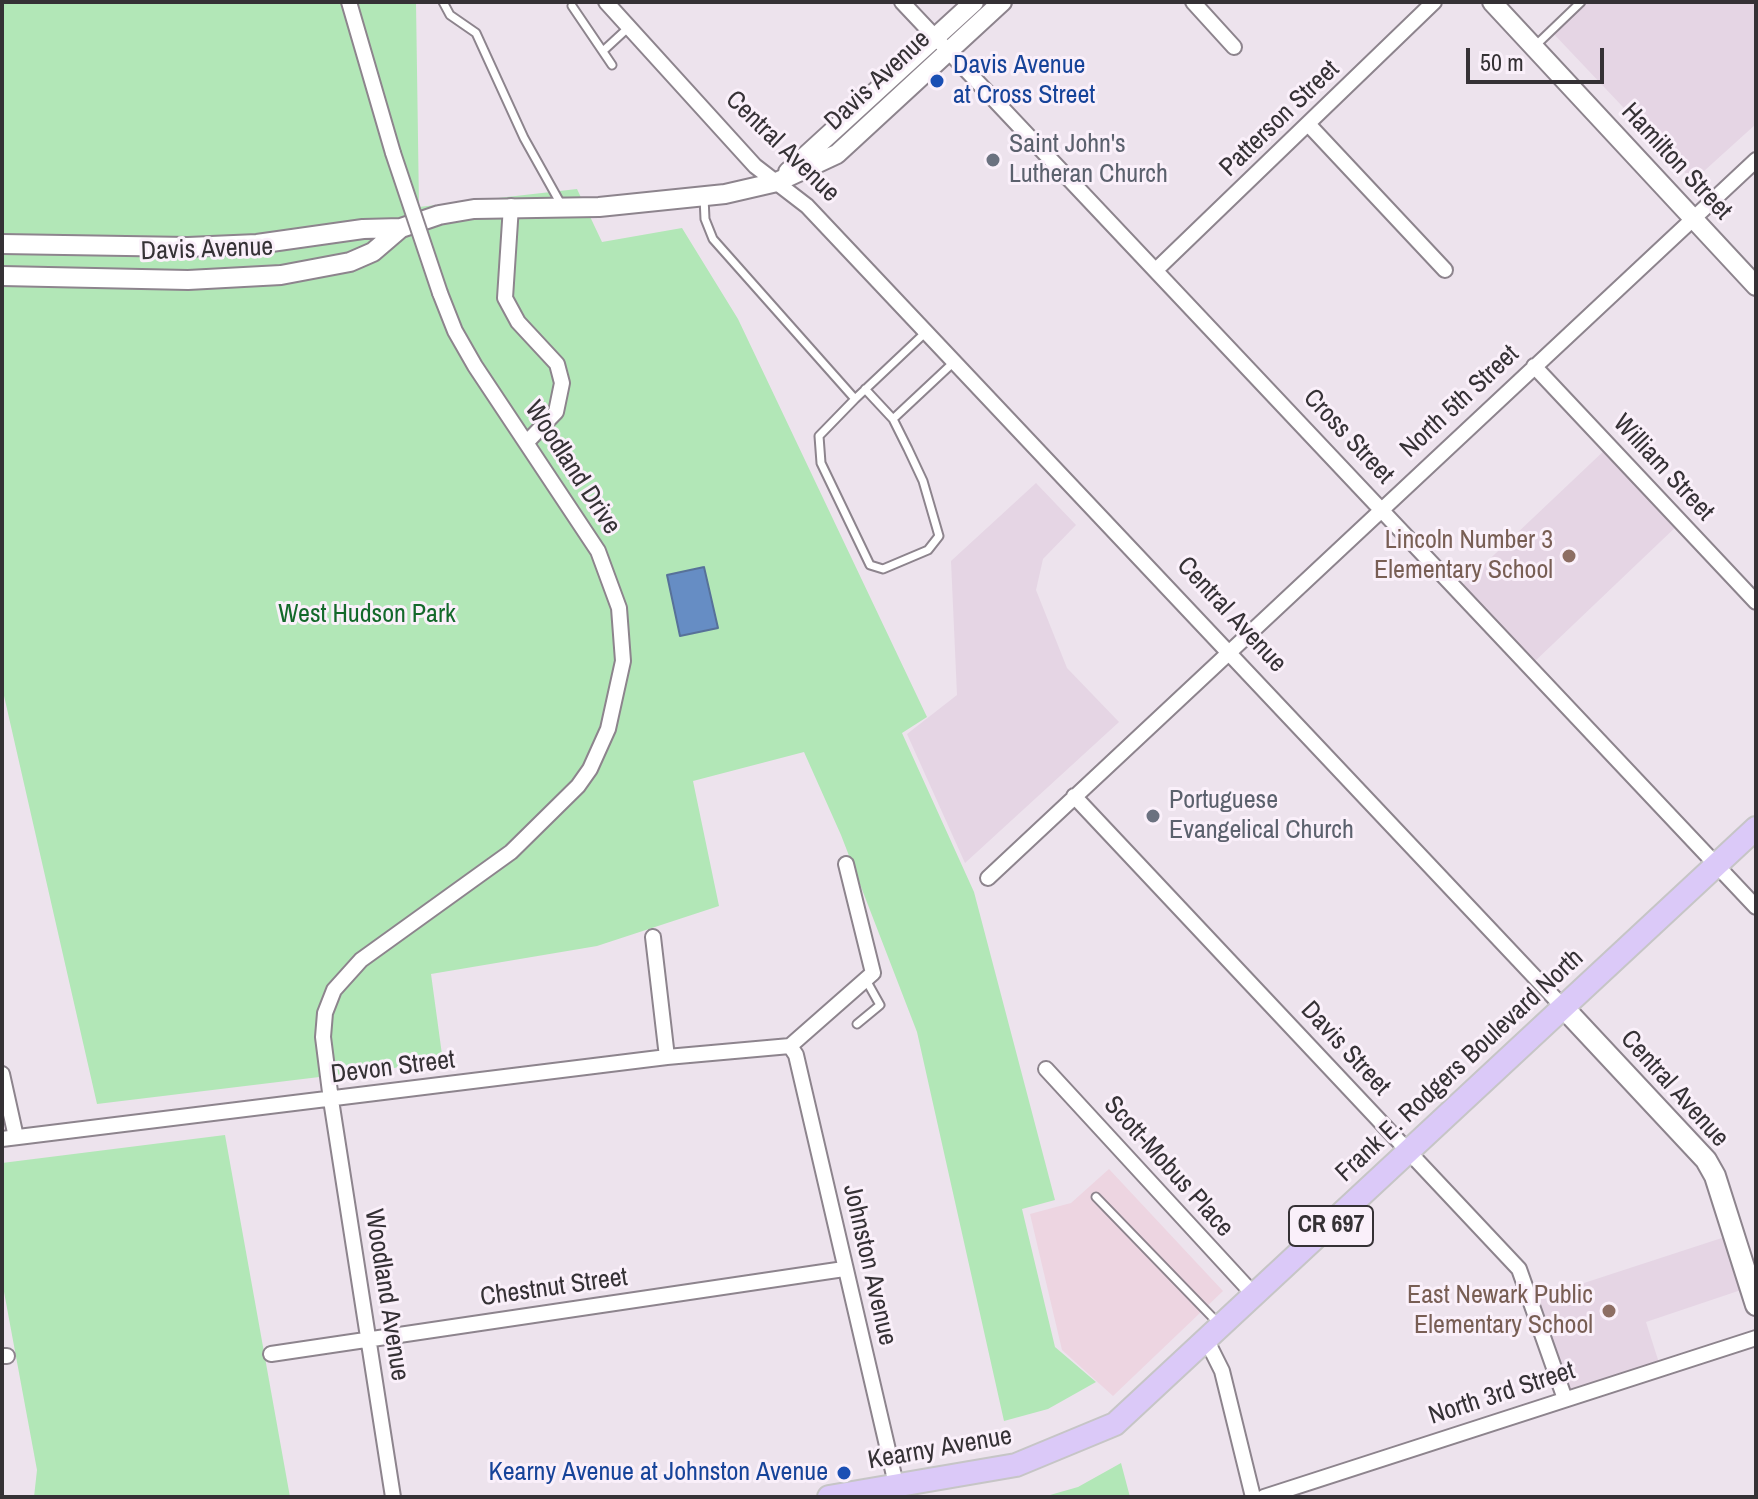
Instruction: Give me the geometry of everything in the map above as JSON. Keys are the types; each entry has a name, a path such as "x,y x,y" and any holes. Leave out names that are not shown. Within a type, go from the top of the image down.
{"main road":[{"name":"Frank E. Rodgers Boulevard North","path":"1049,1454 1092,1436 1126,1416 1756,828"},
{"name":"Central Avenue","path":"1563,1007 1706,1160 1715,1176 1756,1305"},
{"name":"Kearny Avenue","path":"829,1497 898,1492 1049,1454"}],"street":[{"name":"Woodland Drive","path":"331,1100 323,1026 328,1002 342,978 373,951 523,841 578,786 590,769 608,729 623,661 622,627 614,589 589,533 465,348 440,293 393,153 349,2"},
{"name":"Central Avenue","path":"606,2 755,166 807,206 1563,1007"},
{"name":"Cross Street","path":"902,2 1756,907"},
{"name":"Davis Avenue","path":"2,244 235,246 363,229 401,228 456,211 511,206 599,207 704,196 777,182 837,154 942,45 974,2"},
{"name":"Davis Avenue","path":"942,45 1002,2"},
{"path":"1193,2 1234,47"},
{"name":"Patterson Street","path":"1157,269 1434,2"},
{"name":"Hamilton Street","path":"1492,2 1756,286"},
{"path":"1309,125 1445,270"},
{"name":"North 5th Street","path":"988,878 1228,650 1756,160"},
{"path":"511,206 505,298 518,322 557,364 562,383 556,412 527,442"},
{"name":"Davis Avenue","path":"2,276 188,280 291,273 361,258 401,228"},
{"name":"William Street","path":"1534,366 1756,602"},
{"name":"Davis Street","path":"1074,796 1524,1278 1565,1399"},
{"path":"790,1046 869,976 846,864"},
{"path":"653,937 667,1057"},
{"name":"Devon Street","path":"9,1138 667,1057 790,1046"},
{"name":"Johnston Avenue","path":"790,1046 796,1055 898,1492"},
{"name":"Scott-Mobus Place","path":"1046,1069 1255,1296"},
{"path":"2,1074 9,1138"},
{"name":"Woodland Avenue","path":"331,1100 393,1497"},
{"name":"Chestnut Street","path":"271,1354 844,1269"},
{"path":"1214,1334 1253,1497"},
{"name":"North 3rd Street","path":"1264,1497 1756,1338"}],"lane":[{"path":"443,2 450,15 476,33 524,138 562,206"},
{"path":"1534,47 1581,2"},
{"path":"572,6 612,65"},
{"path":"603,51 629,27"},
{"path":"704,196 705,219 713,239 855,399"},
{"path":"865,389 893,419 923,481 939,536 928,550 883,569 870,565 821,463 819,436 865,389 927,332"},
{"path":"893,419 955,361"},
{"path":"857,1024 880,1005 869,976"},
{"path":"1096,1197 1214,1334"}],"shaded area":[{"path":"1581,2 1756,2 1756,124 1693,181 1551,31"},
{"name":"Lincoln Number 3 Elementary School","path":"1609,446 1681,522 1532,664 1458,589"},
{"path":"1036,483 1076,525 1043,559 1036,590 1067,668 1119,722 965,863 907,734 957,695 951,561"},
{"path":"1109,1169 1223,1291 1113,1396 1062,1350 1030,1214 1071,1203"},
{"name":"East Newark Public Elementary School","path":"1731,1235 1747,1288 1646,1322 1660,1366 1567,1396 1535,1299"}],"green space":[{"name":"West Hudson Park","path":"2,2 416,2 419,207 577,189 602,242 682,228 738,319 927,717 902,733 974,892 1055,1200 1022,1209 1055,1347 1096,1382 1048,1409 1004,1421 917,1032 841,835 804,752 693,781 719,906 597,946 431,974 443,1062 97,1104 2,687"},
{"path":"225,1135 290,1497 34,1497 37,1470 2,1281 2,1163"},
{"path":"1121,1463 1130,1497 1043,1497 1078,1487"}],"water":[{"path":"704,567 718,628 680,636 667,575"}],"place":[{"name":"Davis Avenue at Cross Street","path":"937,81"},
{"name":"Saint John's Lutheran Church","path":"993,160"},
{"name":"Lincoln Number 3 Elementary School","path":"1569,556"},
{"name":"Portuguese Evangelical Church","path":"1153,816"},
{"name":"East Newark Public Elementary School","path":"1609,1311"},
{"name":"Kearny Avenue at Johnston Avenue","path":"844,1473"}]}
